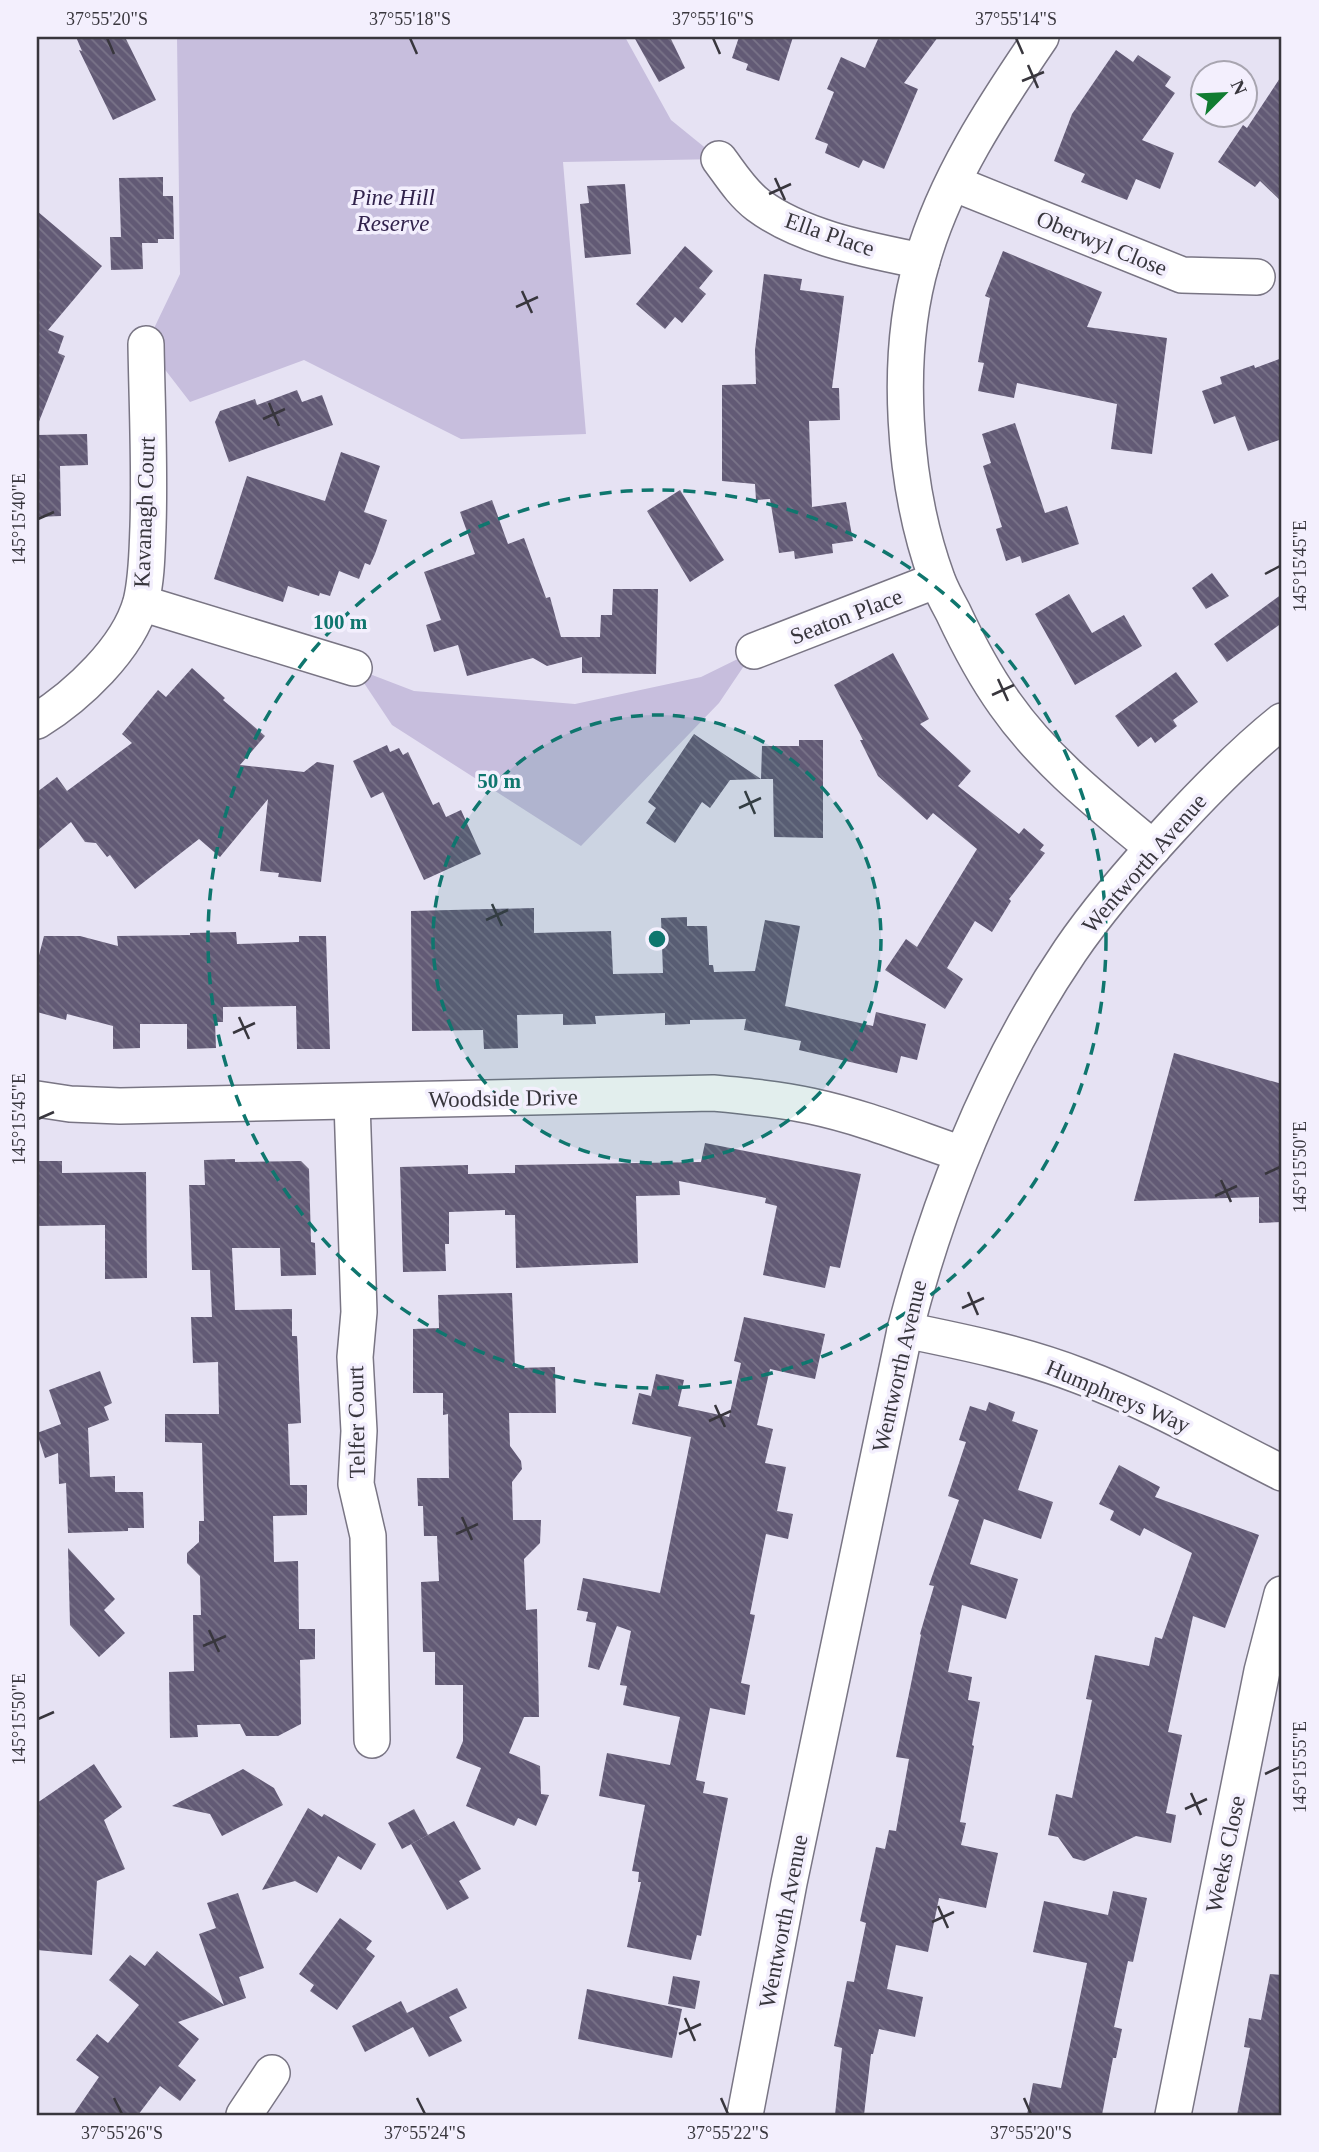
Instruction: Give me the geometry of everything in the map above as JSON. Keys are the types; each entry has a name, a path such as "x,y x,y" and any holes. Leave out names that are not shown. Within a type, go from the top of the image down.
{"street":[{"path":"1041,37 989,115 953,183 922,261 908,344 906,407 916,499 937,580 984,671 1013,714 1073,782 1153,848"},
{"name":"Ella Place","path":"719,159 745,194 786,221 838,241 922,261"},
{"name":"Oberwyl Close","path":"953,183 1182,275 1257,278"},
{"name":"Kavanagh Court","path":"37,721 74,694 105,662 130,626 141,603 147,554 149,496 146,345"},
{"name":"Seaton Place","path":"754,651 937,580"},
{"path":"141,603 354,668"},
{"name":"Wentworth Avenue","path":"745,2115 789,1884 905,1329 920,1273 962,1154 998,1075 1033,1009 1070,951 1117,888 1153,848 1238,759 1282,721"},
{"name":"Woodside Drive","path":"37,1099 120,1107 682,1093 740,1095 811,1106 848,1115 962,1154"},
{"name":"Telfer Court","path":"352,1102 359,1312 355,1357 359,1431 356,1484 368,1536 372,1740"},
{"name":"Humphreys Way","path":"905,1329 1002,1351 1083,1376 1282,1473"},
{"name":"Weeks Close","path":"1173,2115 1262,1671 1282,1594"},
{"path":"244,2115 272,2073"}],"green space":[{"name":"Pine Hill Reserve","path":"177,37 625,37 671,120 719,159 563,162 586,434 461,439 304,360 190,402 146,345 180,274"},
{"path":"754,651 719,703 581,846 392,725 354,668 414,691 575,704 701,677"}],"building":[{"path":"76,37 125,37 156,100 113,120 79,50 82,51"},
{"path":"634,37 670,37 685,68 659,82"},
{"path":"739,37 793,37 779,81 746,70 748,64 732,58"},
{"path":"879,37 938,37 904,83 918,89 884,169 863,160 859,168 825,153 828,144 815,139 834,92 827,89 841,57 865,68"},
{"path":"1116,50 1133,62 1138,55 1171,77 1165,86 1175,93 1142,140 1174,153 1160,189 1136,179 1127,200 1081,182 1085,174 1054,161 1072,114"},
{"path":"1282,75 1282,202 1260,181 1255,187 1218,162 1240,130 1260,130 1260,108"},
{"path":"163,177 163,196 173,196 174,239 142,243 143,269 111,270 110,237 121,237 119,178"},
{"path":"625,184 631,254 585,258 580,204 589,203 587,186"},
{"path":"37,211 102,266 48,330 64,336 58,353 65,356 38,424"},
{"path":"685,246 713,271 699,288 706,294 682,323 675,317 665,329 636,304"},
{"path":"1003,251 1102,292 1087,327 1167,338 1152,454 1111,449 1117,404 1017,383 1014,398 978,391 984,363 978,362 990,298 985,296"},
{"path":"764,274 802,279 800,290 844,296 832,388 839,388 840,420 809,421 812,507 846,502 853,541 832,544 833,553 795,559 794,551 779,553 770,499 756,500 755,484 722,481 722,385 756,384 755,350"},
{"path":"1282,358 1282,439 1248,451 1235,416 1214,424 1202,391 1222,384 1220,377"},
{"path":"297,390 302,402 322,395 333,425 229,462 215,422 220,411 255,399 257,405"},
{"path":"1015,423 1045,513 1067,506 1079,544 1022,563 1020,556 1006,561 996,529 1002,527 983,466 991,463 982,434"},
{"path":"87,434 88,465 60,466 61,516 37,517 37,435"},
{"path":"341,452 380,466 364,512 387,520 370,565 365,563 359,579 339,571 330,596 320,593 319,596 288,586 283,602 214,579 247,476 325,501"},
{"path":"680,490 724,560 690,582 647,511"},
{"path":"492,500 508,544 524,538 546,598 550,597 561,637 600,637 601,615 612,615 613,589 658,589 656,674 582,673 582,657 547,666 533,658 467,676 458,645 434,652 426,625 441,620 424,572 475,554 460,512"},
{"path":"1212,573 1229,596 1206,609 1192,588"},
{"path":"1069,594 1092,633 1124,615 1142,646 1075,685 1035,614"},
{"path":"1282,594 1282,623 1227,662 1214,644"},
{"path":"893,653 929,719 920,724 971,771 958,786 1019,834 1024,828 1044,845 1040,850 1045,853 1009,899 1011,901 992,932 975,921 947,968 963,979 945,1009 885,970 906,939 917,947 977,849 933,813 927,820 878,776 860,740 863,740 834,685"},
{"path":"192,668 225,698 223,700 265,736 240,765 304,772 317,762 334,765 321,882 278,877 279,873 260,871 268,799 220,857 199,839 135,889 110,855 107,857 96,843 85,842 71,822 37,851 37,792 57,777 67,791 132,743 122,734 158,690 166,697"},
{"path":"1176,672 1198,702 1173,720 1177,726 1155,743 1151,737 1138,747 1115,716"},
{"path":"694,734 761,779 730,780 710,808 702,802 675,843 646,823 656,808 648,802"},
{"path":"799,740 823,740 823,838 774,837 773,779 761,779 762,746 799,746"},
{"path":"387,745 390,752 399,748 403,755 408,752 433,805 439,802 446,817 461,810 481,854 424,880 383,792 371,798 353,761"},
{"path":"534,908 534,933 611,931 613,974 663,973 661,918 687,917 687,926 707,926 709,965 713,965 714,972 755,971 765,920 800,926 785,1006 873,1026 876,1012 926,1024 917,1060 901,1056 897,1073 799,1050 801,1041 744,1030 746,1019 690,1020 690,1024 665,1025 665,1013 595,1016 596,1024 563,1025 563,1014 517,1015 518,1048 484,1049 483,1030 412,1031 411,911"},
{"path":"236,932 237,944 299,942 299,936 326,936 330,1049 297,1049 296,1006 223,1007 223,1022 215,1022 216,1048 187,1049 187,1024 140,1024 140,1048 113,1049 113,1026 67,1014 66,1020 37,1012 37,963 44,936 80,936 118,946 117,936"},
{"path":"1174,1053 1282,1084 1282,1222 1259,1223 1259,1197 1134,1201"},
{"path":"705,1143 861,1174 840,1268 830,1266 825,1288 763,1275 777,1206 765,1203 766,1198 679,1181 680,1195 636,1196 638,1263 516,1268 515,1215 505,1215 505,1210 449,1212 449,1244 445,1244 446,1271 403,1272 400,1167 468,1165 468,1174 515,1173 515,1165 701,1162"},
{"path":"235,1159 235,1162 301,1161 309,1169 311,1242 315,1243 316,1275 281,1276 280,1248 232,1248 235,1310 292,1309 292,1336 297,1336 301,1423 288,1424 290,1485 307,1485 307,1515 273,1516 274,1562 298,1561 299,1629 315,1629 315,1659 300,1660 301,1724 278,1736 246,1736 240,1724 197,1725 198,1737 170,1738 169,1672 194,1671 193,1615 201,1615 200,1576 187,1563 187,1553 199,1542 199,1521 204,1521 202,1443 165,1442 165,1414 219,1414 218,1362 193,1363 191,1317 212,1317 210,1270 192,1270 189,1185 205,1185 204,1160"},
{"path":"37,1161 62,1161 62,1173 146,1172 147,1278 105,1279 105,1225 37,1226"},
{"path":"512,1293 515,1368 555,1367 556,1413 509,1413 510,1446 521,1461 522,1469 512,1482 513,1520 541,1520 540,1543 524,1559 526,1610 537,1609 539,1717 524,1717 509,1753 540,1766 541,1794 549,1795 536,1826 518,1818 514,1826 466,1806 481,1768 456,1758 463,1741 463,1685 435,1685 435,1652 423,1652 421,1582 439,1581 437,1536 424,1536 423,1506 418,1506 417,1478 449,1478 448,1414 443,1415 443,1393 413,1393 413,1329 439,1328 438,1295"},
{"path":"744,1317 825,1334 815,1379 770,1369 757,1425 773,1429 765,1463 786,1467 777,1511 793,1514 788,1539 766,1534 750,1614 755,1615 741,1683 750,1685 745,1715 710,1708 696,1780 705,1782 703,1793 728,1798 701,1936 697,1935 691,1960 627,1947 641,1882 638,1882 639,1872 632,1871 645,1805 599,1796 607,1753 670,1765 680,1717 623,1705 627,1686 620,1685 631,1631 617,1626 599,1670 588,1667 596,1623 586,1621 588,1612 577,1610 583,1578 660,1593 691,1437 632,1424 639,1393 651,1396 656,1374 684,1380 678,1406 729,1417 741,1363 734,1361"},
{"path":"100,1371 112,1403 104,1407 109,1420 88,1428 90,1477 115,1476 115,1492 143,1492 144,1528 68,1533 66,1483 59,1484 58,1453 45,1458 37,1433 61,1424 49,1390"},
{"path":"989,1402 1015,1412 1012,1421 1038,1430 1018,1490 1053,1502 1041,1539 984,1519 970,1564 1018,1579 1006,1619 962,1605 948,1672 972,1677 968,1700 980,1702 960,1822 966,1823 961,1845 998,1853 986,1908 939,1898 928,1952 896,1945 887,1989 923,1997 915,2037 879,2029 871,2054 864,2115 835,2115 842,2048 834,2046 847,1981 854,1982 866,1923 860,1921 876,1847 885,1849 889,1830 896,1831 909,1759 896,1757 920,1634 934,1586 929,1585 959,1500 948,1496 966,1442 959,1440 970,1406 986,1411"},
{"path":"1119,1465 1160,1487 1155,1497 1259,1535 1225,1628 1193,1616 1168,1732 1182,1735 1166,1813 1176,1815 1171,1843 1136,1836 1084,1861 1073,1858 1058,1837 1048,1835 1056,1794 1072,1798 1092,1700 1086,1699 1095,1655 1149,1666 1155,1637 1162,1639 1192,1553 1144,1528 1140,1536 1110,1520 1114,1511 1099,1504"},
{"path":"68,1548 115,1599 104,1610 125,1633 99,1657 70,1625"},
{"path":"94,1764 122,1807 104,1820 125,1869 97,1881 92,1955 37,1950 37,1803"},
{"path":"243,1769 274,1788 283,1805 222,1836 210,1814 172,1806"},
{"path":"308,1808 322,1817 324,1814 376,1844 361,1870 338,1856 317,1893 295,1881 262,1890"},
{"path":"414,1809 428,1835 402,1849 388,1823"},
{"path":"454,1821 481,1869 459,1881 469,1898 447,1910 411,1844"},
{"path":"1113,1891 1147,1898 1133,1962 1128,1961 1114,2027 1122,2029 1116,2058 1113,2058 1102,2115 1027,2115 1033,2083 1061,2088 1087,1963 1033,1952 1044,1901 1108,1915"},
{"path":"238,1893 264,1968 239,1977 246,1998 178,2022 199,2039 178,2066 196,2080 180,2101 160,2086 138,2115 73,2115 99,2077 76,2060 97,2034 108,2043 139,2005 109,1980 130,1955 145,1966 157,1951 224,2005 199,1934 216,1928 207,1903"},
{"path":"340,1918 372,1941 366,1949 375,1956 337,2010 310,1991 314,1985 299,1974"},
{"path":"1270,1974 1282,1975 1282,2115 1237,2115 1250,2048 1244,2047 1249,2018 1261,2020"},
{"path":"673,1976 700,1981 695,2009 668,2004"},
{"path":"457,1988 467,2008 449,2017 462,2041 429,2057 413,2027 365,2052 352,2026 401,2001 407,2013"},
{"path":"587,1989 682,2009 672,2058 578,2039"}]}
